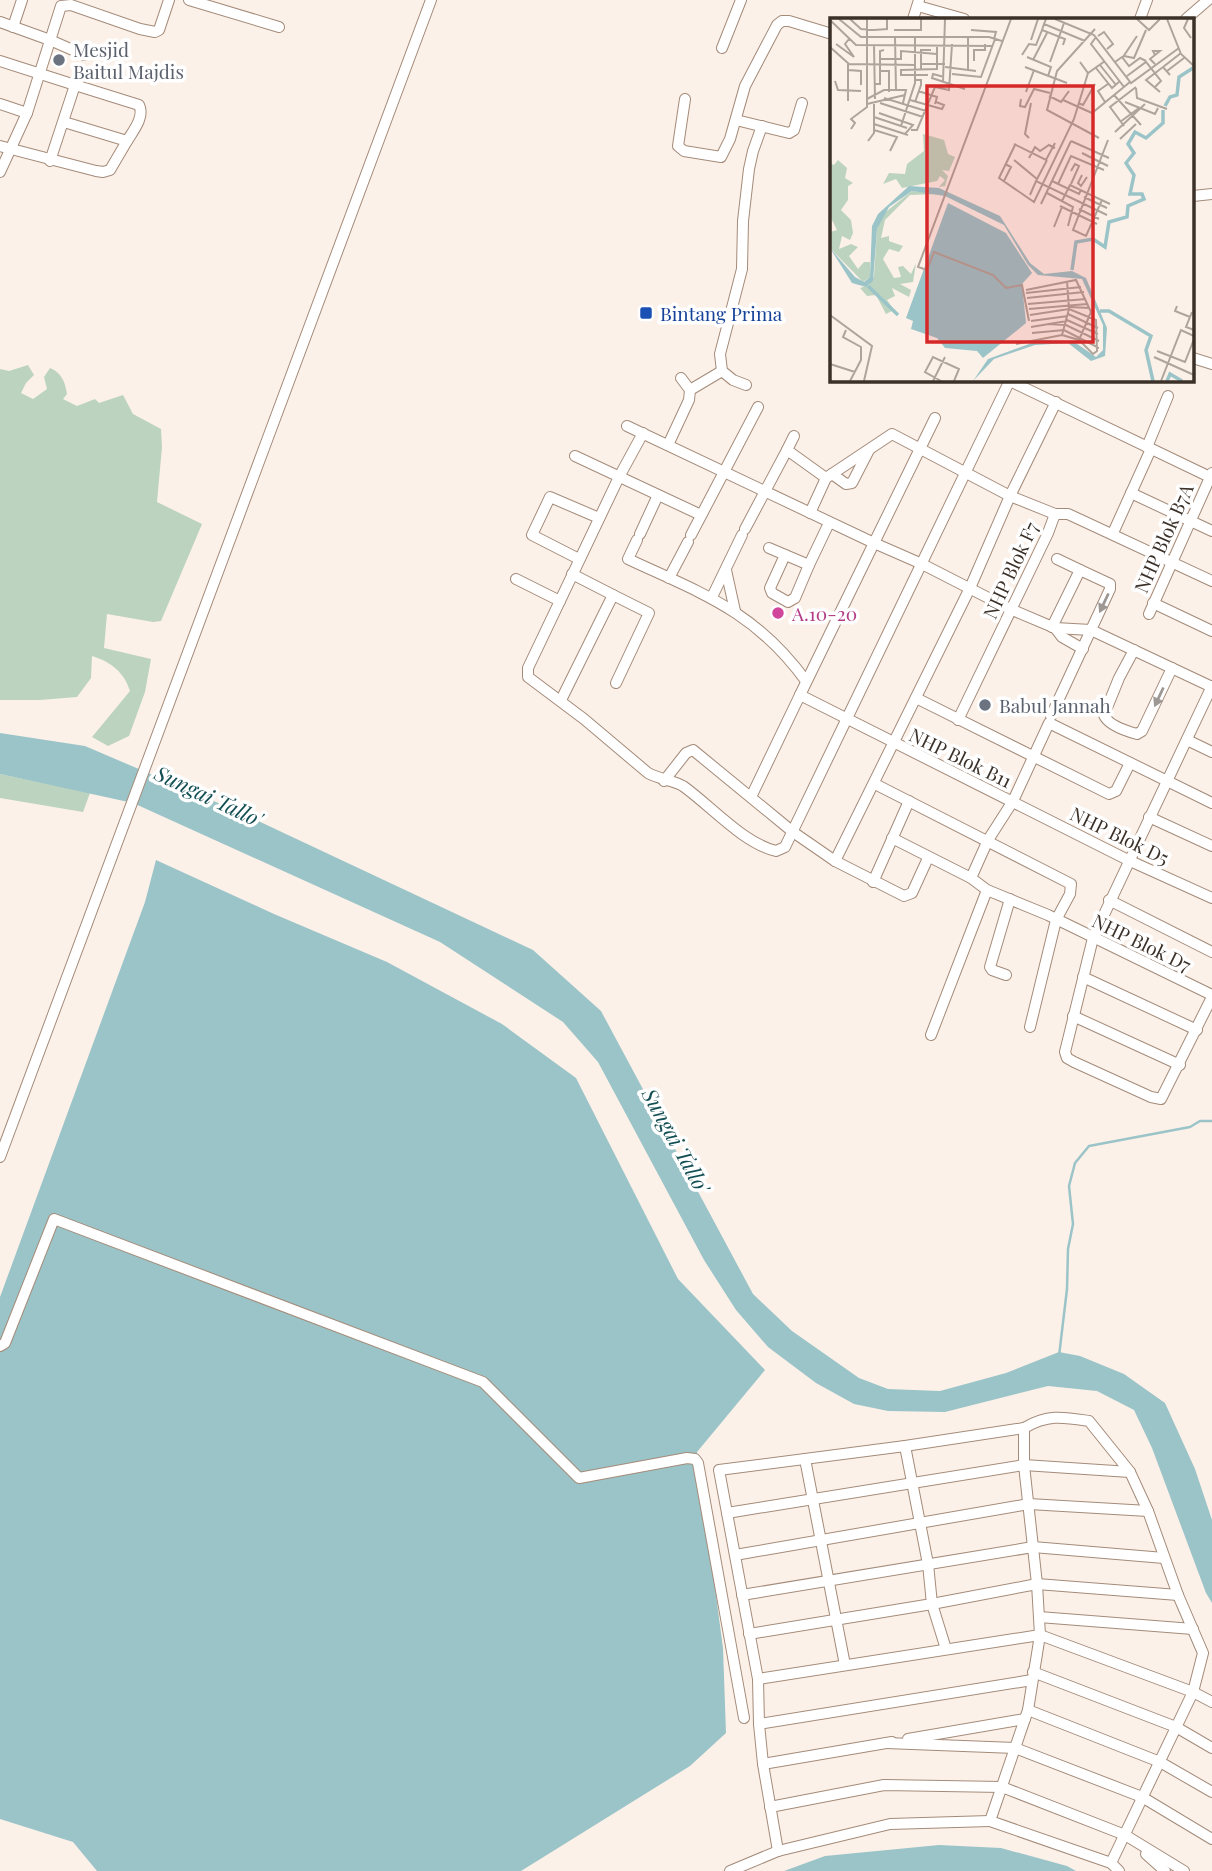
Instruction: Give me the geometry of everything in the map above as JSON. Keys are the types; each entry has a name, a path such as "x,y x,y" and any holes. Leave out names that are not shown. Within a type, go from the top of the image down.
{"street":[{"path":"13,27 22,0"},
{"path":"0,172 5,148 26,113 61,6 64,4 156,32 169,0"},
{"path":"189,0 279,27"},
{"path":"0,1157 431,0"},
{"path":"722,48 741,0"},
{"path":"1140,18 1147,0"},
{"path":"1187,18 1208,0"},
{"path":"918,3 961,18"},
{"path":"685,99 678,143 684,151 721,157 736,120 745,86 777,25 782,21 789,21 830,33"},
{"path":"0,22 84,55"},
{"path":"0,61 139,105 142,111 113,166 107,172 5,148"},
{"path":"50,160 75,85"},
{"path":"736,120 784,133 794,130 802,103"},
{"path":"0,104 26,113"},
{"path":"64,122 127,141"},
{"path":"746,385 733,380 722,370 721,346 741,269 743,221 750,169 762,126"},
{"path":"1194,196 1212,194"},
{"path":"1194,358 1212,364"},
{"path":"690,390 722,370"},
{"path":"668,445 689,400 690,390 681,378"},
{"path":"643,433 579,559 527,673 529,679 561,700 648,773 682,786 732,825 770,850 776,851 785,848 793,832 1009,382"},
{"path":"1014,382 1211,476"},
{"path":"1113,533 1168,396"},
{"path":"832,859 875,785 1056,402"},
{"path":"669,578 758,407"},
{"path":"751,797 935,418"},
{"path":"627,426 829,523 922,564 1010,609 1054,628 1091,630 1212,687 1093,938 1065,1046 1067,1058 1158,1100 1164,1097 1212,996"},
{"path":"810,513 829,476 892,434 1010,496 1055,514"},
{"path":"712,597 794,436"},
{"path":"787,450 846,484 852,483 870,447"},
{"path":"575,456 701,515"},
{"name":"NHP Blok B7A","path":"1211,476 1151,609 1212,631"},
{"path":"1131,493 1212,531"},
{"path":"658,495 628,559 712,597 735,611 777,644 806,681"},
{"path":"579,559 532,535 550,497 599,518"},
{"name":"NHP Blok F7","path":"958,720 1055,514 1068,514 1113,533 1212,581"},
{"path":"785,555 770,588 772,593 788,602 795,598 829,523"},
{"path":"769,548 809,565"},
{"path":"971,878 988,840 1013,801 1111,586 1106,581 1057,558"},
{"path":"726,570 735,611"},
{"path":"1054,628 1080,570"},
{"path":"572,574 613,595 651,610 616,684"},
{"path":"516,579 560,601"},
{"path":"561,700 613,595"},
{"path":"1054,628 1062,637 1083,649"},
{"path":"1134,650 1104,715 1106,720 1130,732 1137,734 1142,731 1172,668"},
{"path":"790,659 815,662"},
{"name":"NHP Blok B11","path":"800,695 1013,801"},
{"path":"916,698 1109,794 1116,791 1130,763"},
{"path":"1050,720 1212,803"},
{"path":"1187,740 1212,752"},
{"path":"664,781 686,752 693,750 793,832 832,859 873,882 908,896 912,893 928,858"},
{"path":"875,785 1071,884 1056,920 1030,1027"},
{"path":"873,882 909,801"},
{"name":"NHP Blok D5","path":"1013,801 1128,860 1212,898"},
{"path":"1149,817 1212,846"},
{"name":"NHP Blok D7","path":"892,838 971,878 987,890 1056,920 1212,996"},
{"path":"931,1035 987,890"},
{"path":"1006,975 990,967 1010,899"},
{"path":"1109,900 1212,952"},
{"path":"1083,977 1197,1030"},
{"path":"1073,1016 1180,1065"},
{"path":"0,1346 5,1343 54,1219 483,1382 579,1478 687,1458 695,1459 698,1463 744,1718"},
{"path":"730,1871 778,1851 890,1824 990,1821 1115,1867 1125,1835 1193,1692 1203,1653 1178,1595 1148,1511 1130,1472 1089,1421 1060,1417 1040,1419 1024,1428 719,1470 757,1682 763,1764 778,1851"},
{"path":"990,1821 1026,1714 1040,1635 1024,1465 1024,1428"},
{"path":"905,1446 928,1564 932,1604 946,1649"},
{"path":"805,1459 845,1665"},
{"path":"727,1513 1024,1465 1130,1472"},
{"path":"735,1555 1029,1504 1148,1511"},
{"path":"742,1595 1033,1547 1164,1558"},
{"path":"749,1634 1037,1584 1178,1595"},
{"path":"1039,1617 1192,1629"},
{"path":"739,1688 845,1665 1040,1635 1193,1692 1212,1702"},
{"path":"759,1724 1033,1676 1176,1727 1212,1748"},
{"path":"763,1764 886,1743 1026,1714 1160,1762 1212,1792"},
{"path":"886,1743 1015,1748 1142,1797 1212,1839"},
{"path":"770,1807 884,1785 1002,1787 1125,1835 1184,1871"},
{"path":"1125,1835 1165,1871"}],"green space":[{"path":"28,365 34,375 21,393 33,399 47,389 44,377 50,368 60,375 64,382 67,394 63,399 77,406 95,399 99,403 123,395 133,414 161,429 157,502 202,524 161,621 107,614 104,648 151,659 145,692 129,736 108,746 92,737 130,691 120,673 99,658 92,656 91,678 77,697 0,700 0,369 9,371"},
{"path":"0,774 90,793 83,812 0,798"}],"water":[{"path":"0,733 85,746 237,811 533,950 601,1011 753,1294 792,1331 859,1378 888,1389 940,1391 1006,1373 1059,1352 1080,1356 1124,1374 1165,1403 1195,1469 1212,1520 1212,1603 1152,1448 1134,1410 1097,1391 1048,1386 945,1412 888,1411 854,1404 816,1383 768,1347 736,1310 704,1260 598,1062 563,1022 440,942 133,803 0,774"},
{"path":"156,860 387,962 502,1024 576,1078 678,1279 765,1370 697,1452 723,1648 726,1733 690,1766 521,1871 97,1871 73,1842 0,1819 0,1297 145,902"},
{"path":"939,1845 1001,1848 1067,1866 1076,1871 784,1871 825,1856"}],"waterway":[{"path":"1059,1356 1067,1289 1068,1249 1073,1224 1069,1186 1075,1163 1089,1146 1190,1127 1200,1121 1212,1121"}],"place":[{"name":"Mesjid Baitul Majdis","path":"59,60"},
{"name":"Bintang Prima","path":"646,313"},
{"name":"A.10-20","path":"778,613"},
{"name":"Babul Jannah","path":"985,705"}],"water label":[{"name":"Sungai Tallo'","path":"209,795"},
{"name":"Sungai Tallo'","path":"677,1140"}]}
